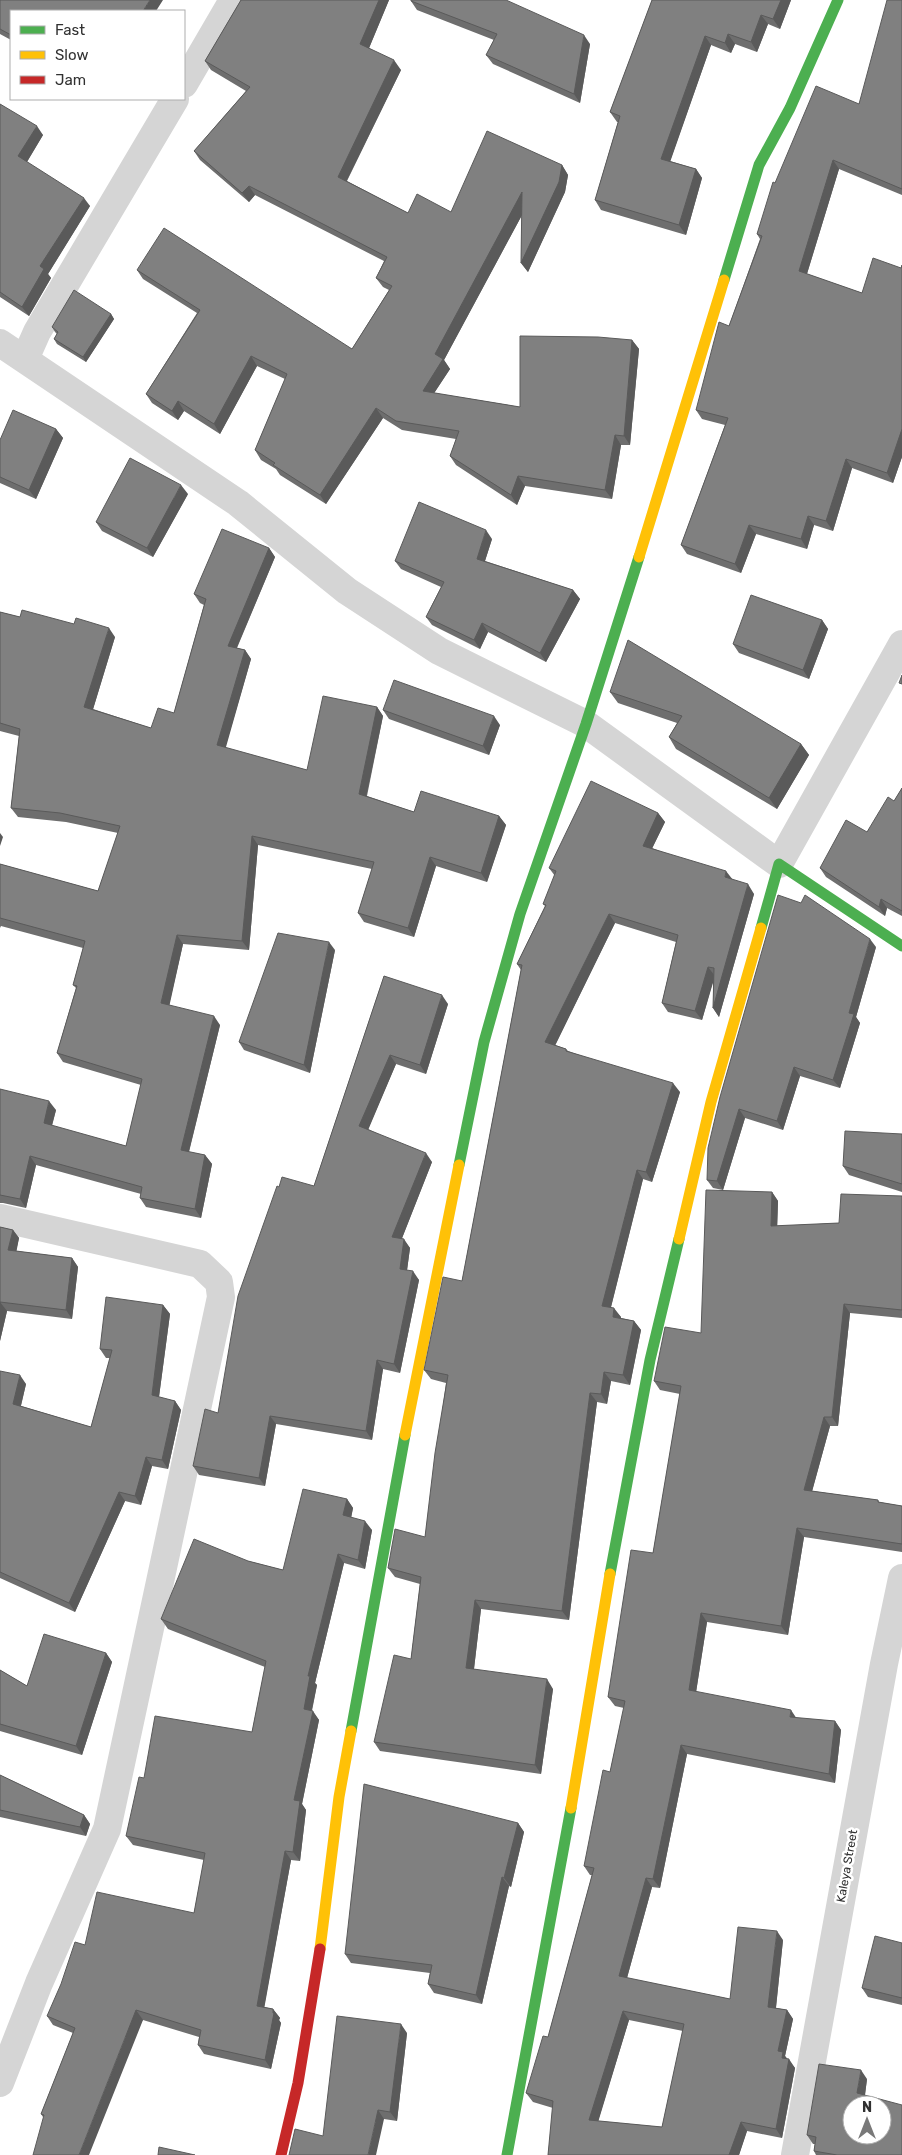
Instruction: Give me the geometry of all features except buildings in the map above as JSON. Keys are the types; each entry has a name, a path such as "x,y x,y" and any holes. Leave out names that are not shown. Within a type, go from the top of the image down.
{"street":[{"path":"185,82 233,0"},
{"path":"281,2155 298,2084 320,1951 339,1797 416,1373 484,1042 520,914 586,724 689,397 759,165 790,108 838,0"},
{"path":"25,359 37,332 174,100"},
{"path":"0,343 238,503 347,591 439,651 586,724 779,864 902,946"},
{"path":"507,2155 566,1841 599,1632 650,1360 711,1102 779,864 902,644"},
{"path":"0,1218 200,1264 219,1282 221,1297 107,1829 39,1983 0,2083"},
{"name":"Kaleya Street","path":"795,2155 893,1665 902,1578"}],"traffic: fast":[{"path":"724,280 759,165 790,108 838,0"},
{"path":"459,1165 484,1042 520,914 586,724 639,557"},
{"path":"761,928 779,864 902,946"},
{"path":"610,1574 650,1360 679,1239"},
{"path":"351,1731 405,1435"},
{"path":"507,2155 571,1808"}],"traffic: slow":[{"path":"639,557 724,280"},
{"path":"679,1239 711,1102 761,928"},
{"path":"405,1435 459,1165"},
{"path":"571,1808 610,1574"},
{"path":"320,1949 339,1797 351,1731"}],"traffic: jam":[{"path":"281,2155 298,2083 320,1949"}]}
